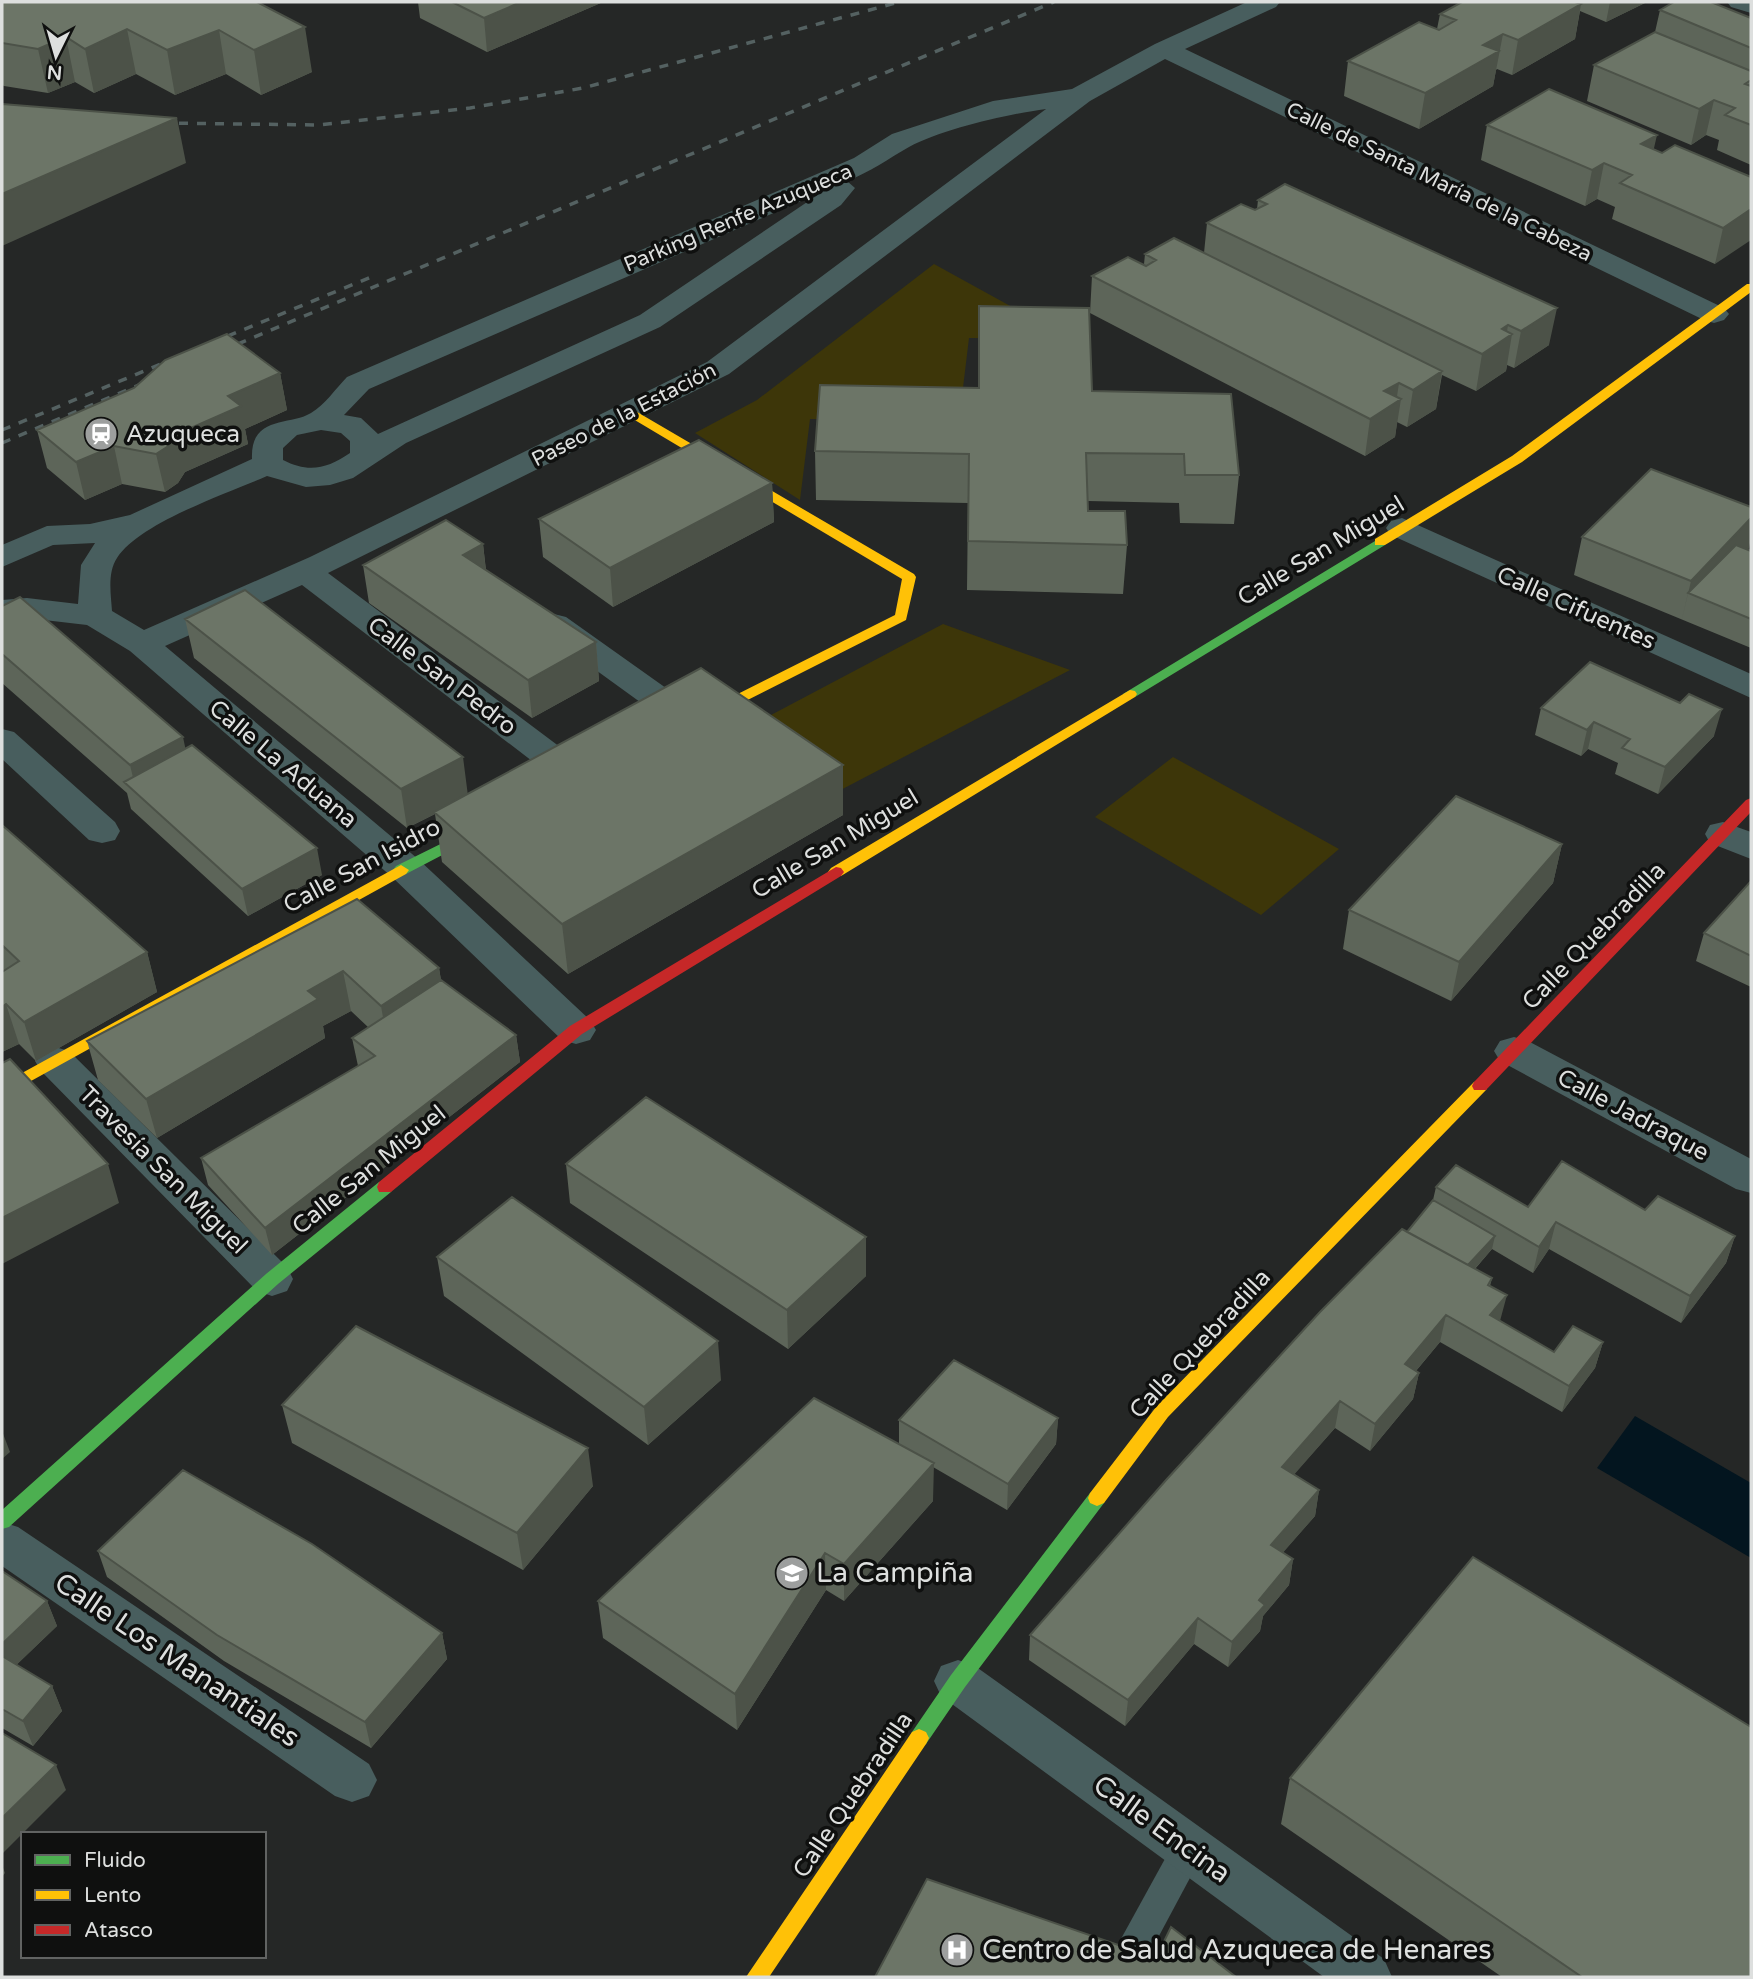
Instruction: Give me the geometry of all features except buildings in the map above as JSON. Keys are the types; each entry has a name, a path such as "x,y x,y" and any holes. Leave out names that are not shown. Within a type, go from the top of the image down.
{"street":[{"name":"Paseo de la Estación","path":"142,644 410,522 718,368 1081,95 1164,49 1267,2"},
{"path":"1740,2 1751,6"},
{"name":"Calle de Santa María de la Cabeza","path":"1164,49 1714,314"},
{"path":"864,163 902,140 1002,107 1081,95"},
{"path":"939,129 972,137 1005,154"},
{"name":"Parking Renfe Azuqueca","path":"321,421 358,383 864,163"},
{"name":"Parking Renfe Azuqueca","path":"268,464 288,476 317,479 346,471 395,436 650,321 831,200 864,163"},
{"path":"713,228 760,223 771,240"},
{"name":"Calle San Miguel","path":"2,1521 272,1279 576,1030 1517,459 1751,287"},
{"path":"533,610 681,728 901,617 909,576 632,413"},
{"path":"2,557 47,536 90,534 140,523 268,464 267,445 288,428 321,421 350,425 366,439 365,456"},
{"path":"410,522 443,545"},
{"path":"96,617 92,583 105,551 140,523"},
{"name":"Calle Cifuentes","path":"1402,528 1751,687"},
{"name":"Calle San Pedro","path":"305,572 579,780"},
{"path":"2,610 26,608 96,617 142,644"},
{"name":"Calle La Aduana","path":"142,644 405,868 576,1030"},
{"path":"2,740 102,831"},
{"name":"Calle Quebradilla","path":"757,1977 958,1681 1162,1412 1514,1051 1737,841 1751,803"},
{"name":"Calle San Isidro","path":"2,1091 405,868 497,821"},
{"name":"Calle Jadraque","path":"1514,1051 1751,1178"},
{"name":"Travesía San Miguel","path":"55,1061 272,1279"},
{"name":"Calle Los Manantiales","path":"2,1541 352,1780"},
{"name":"Calle Encina","path":"958,1681 1366,1977"}],"lane":[{"path":"1118,1977 1189,1848"}],"shaded area":[{"path":"934,264 1070,339 969,338 959,421 810,419 800,500 695,433 757,400"},
{"path":"943,624 1070,670 833,794 739,732"},
{"path":"1173,757 1339,849 1261,915 1095,817"}],"water":[{"path":"1635,1416 1751,1483 1751,1558 1597,1468"}],"railway":[{"path":"161,123 319,125 470,108 583,88 899,2"},
{"path":"221,351 1054,2"},
{"path":"211,343 376,275"},
{"path":"2,430 178,357"},
{"path":"2,443 153,379"}],"traffic: fast":[{"path":"1130,694 1380,542"},
{"path":"401,870 485,827"},
{"path":"2,1521 272,1279 385,1187"},
{"path":"919,1738 958,1681 1097,1498"}],"traffic: slow":[{"path":"1380,542 1517,459 1751,287"},
{"path":"632,413 909,577 901,617 695,721"},
{"path":"836,872 1130,694"},
{"path":"2,1091 401,870"},
{"path":"1097,1498 1162,1412 1480,1086"},
{"path":"757,1977 919,1738"}],"traffic: jam":[{"path":"1480,1086 1751,803"},
{"path":"385,1187 576,1030 836,872"}],"place":[{"name":"Azuqueca","path":"101,434"},
{"name":"La Campiña","path":"792,1573"},
{"name":"Centro de Salud Azuqueca de Henares","path":"957,1950"}]}
